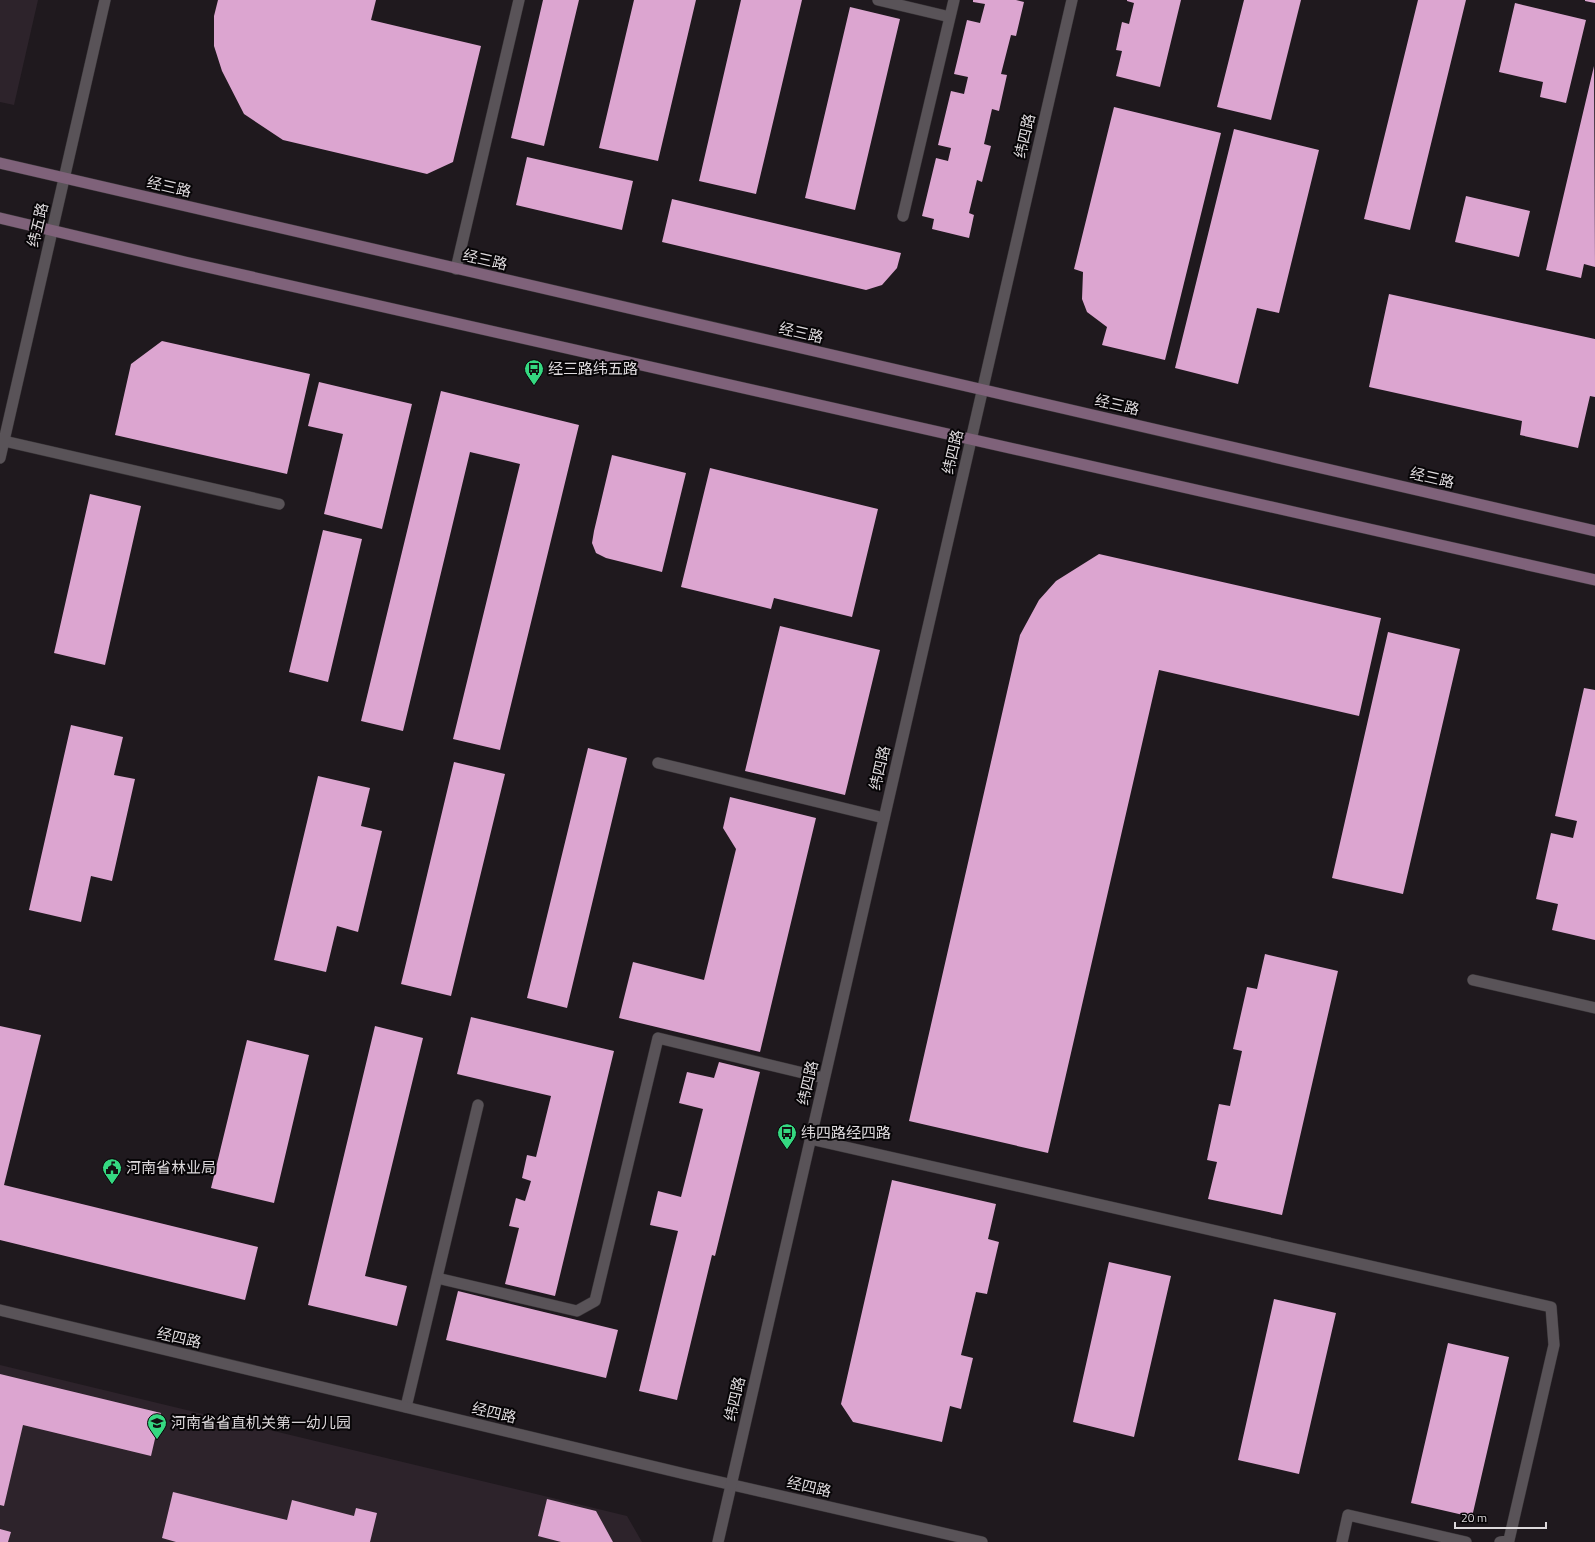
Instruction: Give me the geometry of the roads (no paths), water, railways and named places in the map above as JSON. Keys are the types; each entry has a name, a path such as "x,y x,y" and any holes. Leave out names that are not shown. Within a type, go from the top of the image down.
{"main road":[{"name":"经三路","path":"0,163 1595,531"},
{"path":"0,218 1595,580"}],"street":[{"name":"纬五路","path":"0,458 105,0"},
{"path":"456,269 519,0"},
{"path":"878,0 950,17"},
{"path":"903,216 954,0"},
{"name":"纬四路","path":"718,1542 1072,0"},
{"path":"4,441 279,504"},
{"path":"658,763 884,818"},
{"path":"1473,980 1595,1008"},
{"path":"436,1278 577,1311 595,1301 658,1038 824,1078"},
{"path":"406,1407 478,1105"},
{"path":"810,1139 1551,1307 1554,1346 1509,1540 1500,1542"},
{"name":"经四路","path":"0,1310 731,1484 982,1542"},
{"path":"1342,1542 1348,1515 1466,1542"}],"place":[{"name":"经三路纬五路","path":"534,386"},
{"name":"纬四路经四路","path":"787,1150"},
{"name":"河南省林业局","path":"112,1185"},
{"name":"河南省省直机关第一幼儿园","path":"157,1440"}]}
